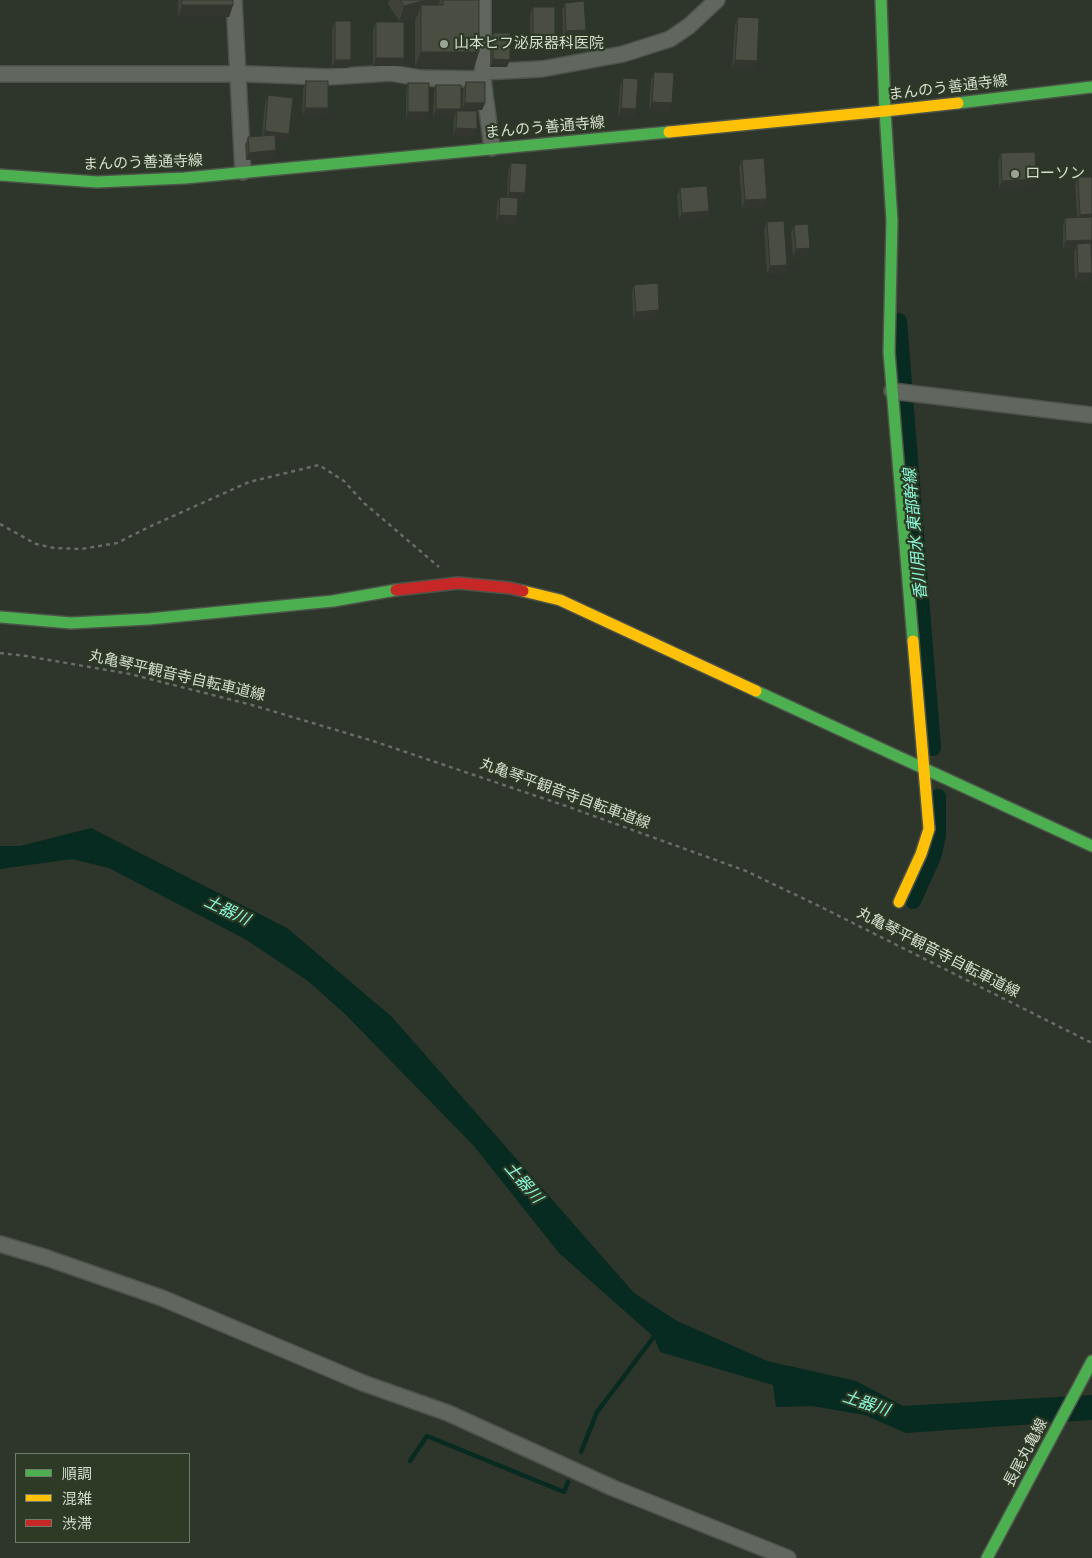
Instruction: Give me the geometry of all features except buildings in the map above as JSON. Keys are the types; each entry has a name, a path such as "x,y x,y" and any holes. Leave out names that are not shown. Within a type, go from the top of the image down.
{"street":[{"path":"234,0 243,172"},
{"path":"483,0 482,75 492,148"},
{"path":"0,74 238,74 327,77 391,73 420,78 482,75 542,69 624,54 670,38 689,26 717,0"},
{"path":"881,0 892,221 890,352 892,391 929,829 921,854 899,902"},
{"name":"まんのう善通寺線","path":"0,175 97,182 185,178 885,110 1092,87"},
{"path":"892,391 1092,414"},
{"path":"0,617 72,623 149,620 333,601 400,589 458,583 510,588 560,600 1092,846"},
{"path":"0,1244 162,1298 363,1383 448,1413 613,1488 788,1558"},
{"name":"長尾丸亀線","path":"987,1558 1092,1361"}],"path":[{"path":"0,524 36,544 54,548 80,549 117,543 249,482 318,465 344,481 364,503 458,583"},
{"name":"丸亀琴平観音寺自転車道線","path":"0,653 130,674 252,705 382,744 609,821 746,871 1092,1043"}],"water":[{"name":"土器川","path":"91,828 287,928 392,1017 634,1293 677,1321 767,1361 856,1381 903,1406 1092,1395 1092,1420 906,1433 865,1415 812,1406 776,1407 773,1385 660,1352 654,1337 559,1253 474,1146 345,1014 308,981 245,939 109,868 72,859 0,869 0,846 20,846"}],"waterway":[{"name":"香川用水 東部幹線","path":"899,321 933,748"},
{"name":"香川用水 東部幹線","path":"913,901 933,857 938,836 938,797"},
{"path":"581,1452 597,1412 656,1334"},
{"path":"410,1461 427,1436 564,1492 568,1482"}],"traffic: fast":[{"path":"881,0 885,111 892,221 889,352 913,641"},
{"path":"958,103 1092,87"},
{"path":"0,175 97,182 185,178 669,132"},
{"path":"0,617 71,623 149,619 333,601 396,590"},
{"path":"756,691 1092,846"},
{"path":"987,1558 1092,1361"}],"traffic: slow":[{"path":"669,132 958,103"},
{"path":"523,591 560,600 756,691"},
{"path":"899,902 921,854 929,829 913,641"}],"traffic: jam":[{"path":"396,590 458,583 523,591"}],"place":[{"name":"山本ヒフ泌尿器科医院","path":"444,44"},
{"name":"ローソン","path":"1015,174"}]}
